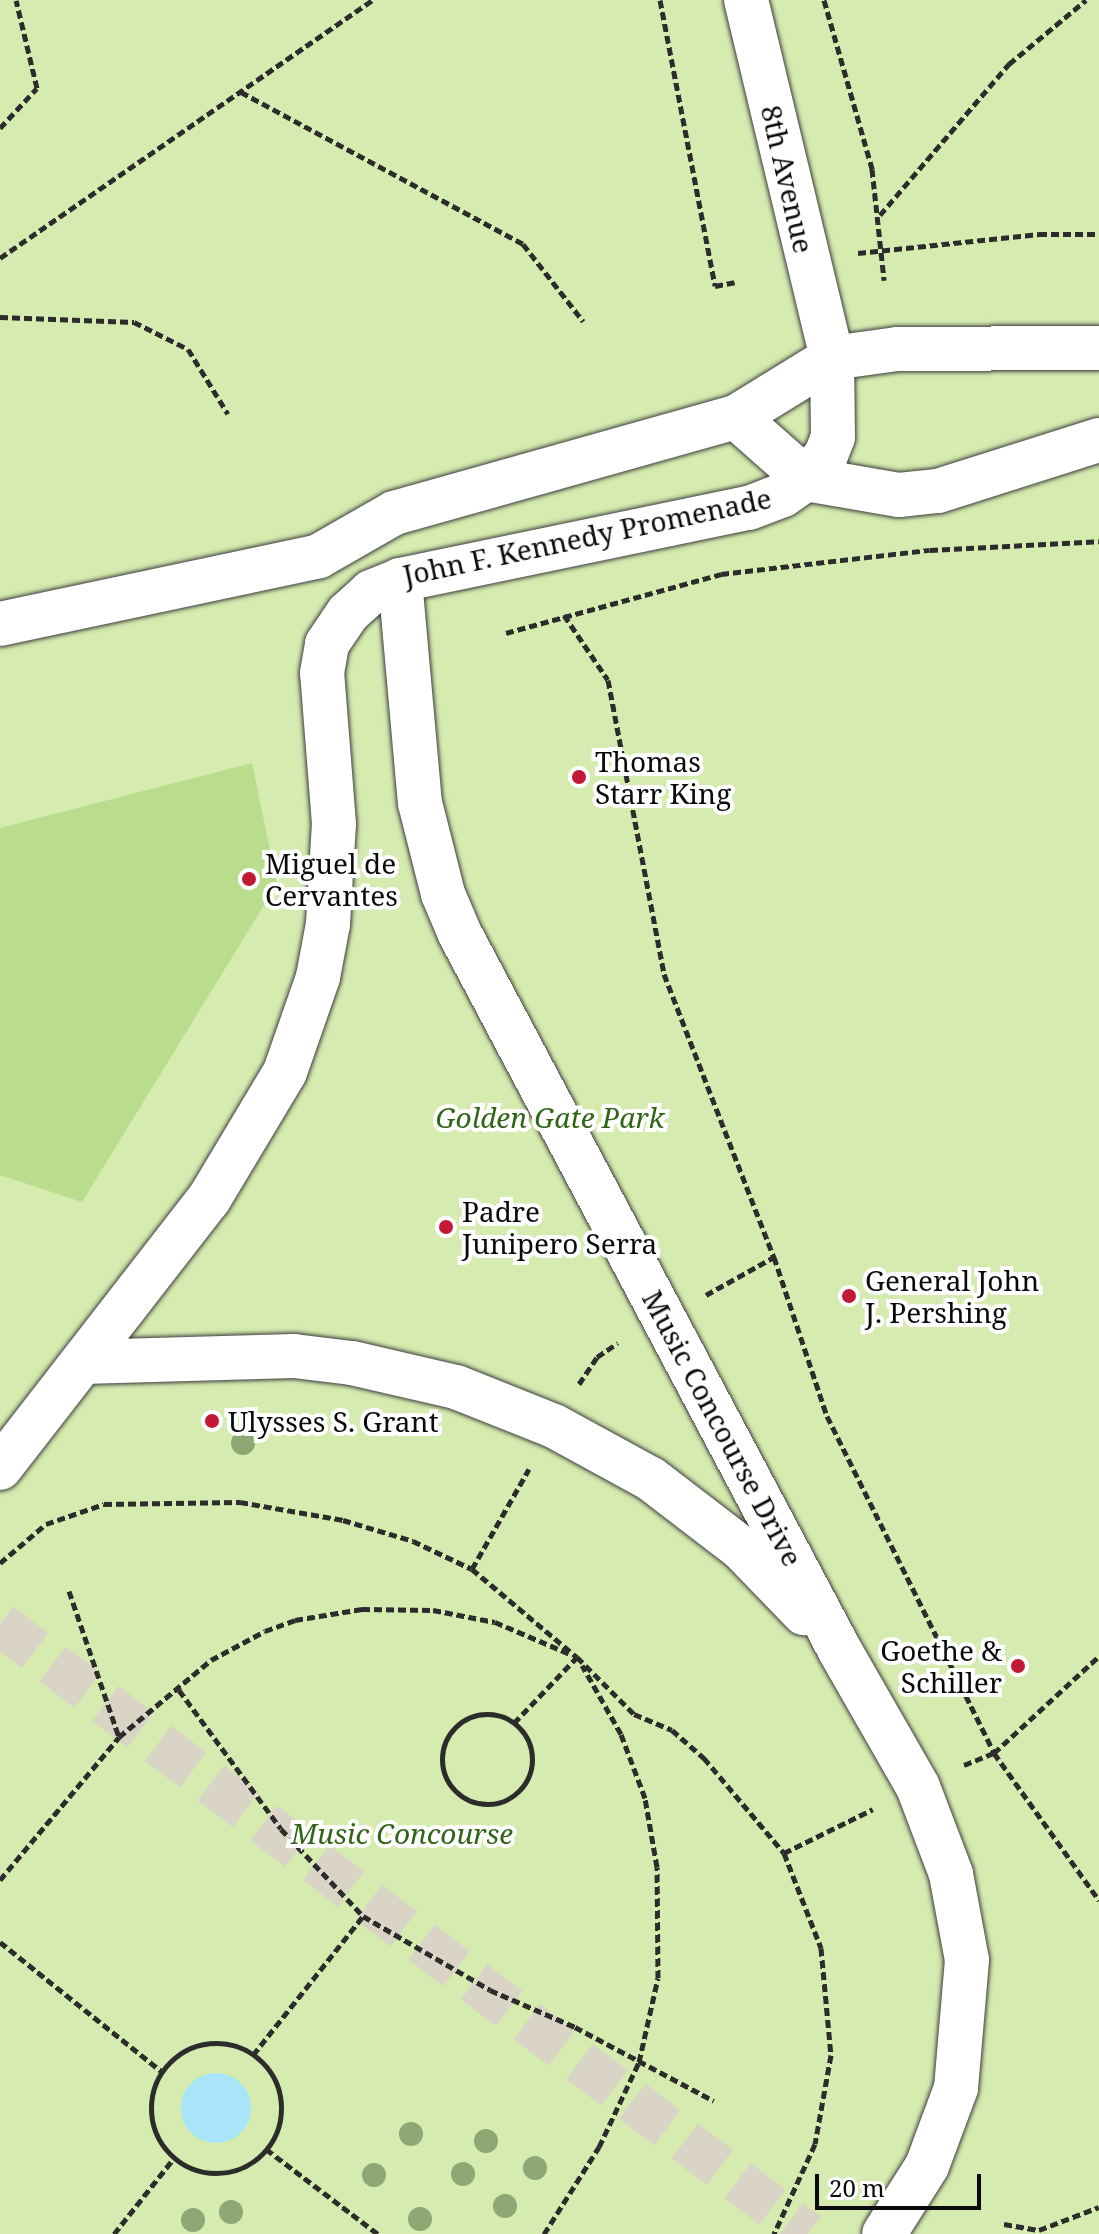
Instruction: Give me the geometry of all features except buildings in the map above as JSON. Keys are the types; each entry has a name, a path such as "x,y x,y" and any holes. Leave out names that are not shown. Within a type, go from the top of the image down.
{"street":[{"name":"8th Avenue","path":"746,0 832,358"},
{"name":"John F. Kennedy Promenade","path":"0,624 319,556 394,513 736,417 832,358 897,349 1099,348"},
{"name":"John F. Kennedy Promenade","path":"319,556 400,580 749,508 783,495 806,479 833,437 832,358"},
{"name":"John F. Kennedy Promenade","path":"736,417 806,479 899,495 921,494 1099,440"},
{"path":"0,1468 238,1157 285,1072 318,977 334,871 322,709 327,644 371,592 400,580"},
{"name":"Music Concourse Drive","path":"400,580 420,803 443,894 483,981 938,1830 962,1915 967,1960 963,2047 945,2129 884,2234"},
{"name":"Music Concourse Drive","path":"83,1362 294,1356 406,1373 503,1404 601,1449 699,1512 839,1649"}],"path":[{"path":"0,128 37,88 16,0"},
{"path":"0,258 373,0"},
{"path":"660,0 715,286 735,282"},
{"path":"824,0 880,215 884,280"},
{"path":"880,215 1009,64 1086,0"},
{"path":"241,92 523,244 583,321"},
{"path":"858,253 1039,234 1099,234"},
{"path":"0,317 134,322 188,349 228,414"},
{"path":"506,633 721,574 930,550 1099,541"},
{"path":"564,615 608,680 664,974 774,1257 827,1416 994,1753 1099,1900"},
{"path":"699,1300 774,1257"},
{"path":"571,1395 597,1357 622,1341"},
{"path":"472,1569 533,1462"},
{"path":"0,1563 26,1537 74,1512 120,1502 181,1499 275,1506 343,1520 413,1541 472,1569 577,1657 634,1714 672,1730 704,1758 784,1853 821,1948 831,2055 815,2144 774,2234"},
{"path":"69,1591 119,1737"},
{"path":"0,1880 119,1737 179,1690 211,1660 265,1631 295,1620 362,1609 469,1615 577,1657 634,1763 657,1867 658,1978 639,2062 599,2147 544,2234"},
{"path":"952,1770 994,1753 1099,1656"},
{"path":"514,1723 577,1657"},
{"path":"179,1690 281,1829 363,1916 490,1990 575,2027 714,2101"},
{"path":"487,1714 514,1723 531,1748 533,1763 520,1790 494,1804 464,1799 445,1777 441,1763 449,1734 472,1717 487,1714"},
{"path":"784,1853 887,1802"},
{"path":"253,2055 363,1916"},
{"path":"0,1942 162,2071"},
{"path":"229,2044 253,2055 271,2075 281,2103 279,2123 266,2149 251,2162 225,2172 197,2170 174,2158 152,2120 151,2100 162,2071 197,2045 229,2044"},
{"path":"266,2149 378,2234"},
{"path":"114,2234 174,2158"},
{"path":"1004,2224 1039,2230 1099,2207"}],"green space":[{"name":"Golden Gate Park","path":"0,0 1099,0 1099,2234 0,2234"},
{"path":"252,763 277,884 82,1202 0,1175 0,828"}],"water":[{"path":"216,2073 241,2083 251,2108 241,2133 216,2143 191,2133 181,2108 191,2083"}],"tunnel":[{"path":"0,1624 808,2234"}],"place":[{"name":"Thomas Starr King","path":"579,777"},
{"name":"Miguel de Cervantes","path":"249,879"},
{"name":"Padre Junipero Serra","path":"446,1227"},
{"name":"General John J. Pershing","path":"849,1296"},
{"name":"Ulysses S. Grant","path":"212,1421"},
{"name":"Goethe & Schiller","path":"1018,1666"}],"park label":[{"name":"Music Concourse","path":"402,1833"}]}
